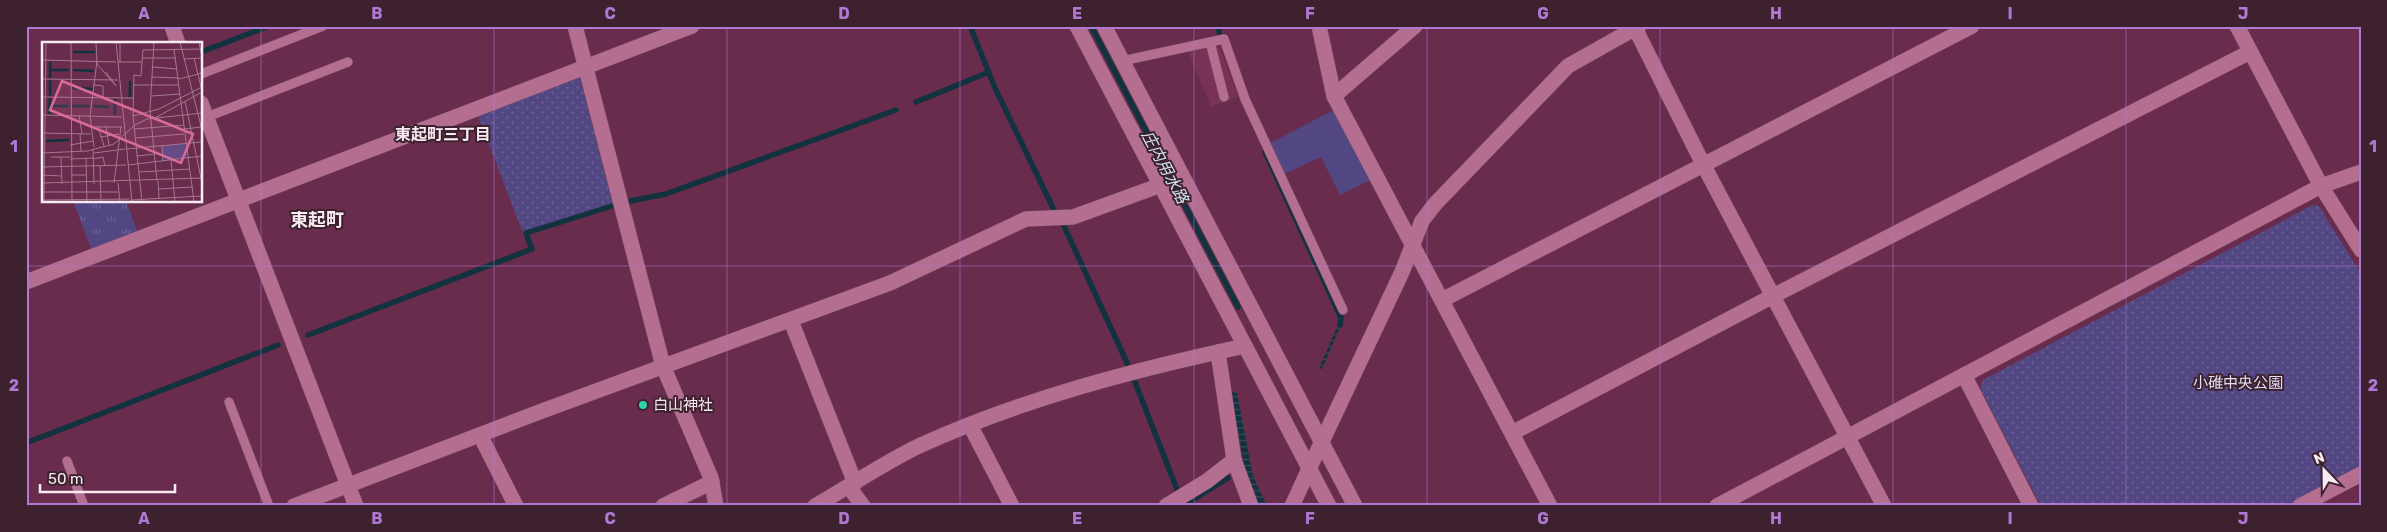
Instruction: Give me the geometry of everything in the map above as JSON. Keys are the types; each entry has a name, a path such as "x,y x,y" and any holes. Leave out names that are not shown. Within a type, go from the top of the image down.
{"street":[{"path":"172,26 177,42"},
{"path":"574,26 663,366 712,482 716,506"},
{"path":"26,282 692,26"},
{"path":"1077,26 1329,506"},
{"path":"1104,26 1356,506"},
{"path":"1319,26 1334,96 1550,506"},
{"path":"1334,96 1415,26"},
{"path":"1442,300 1972,26"},
{"path":"2237,26 2321,186 2361,250"},
{"path":"1292,506 1398,280 1422,221 1435,204 1568,66 1636,27 1704,166 1884,506"},
{"path":"1512,433 1773,296 2250,52"},
{"path":"204,110 356,506"},
{"path":"1717,506 2321,186 2361,172"},
{"path":"294,506 663,366 890,283 1026,219 1073,217 1161,186"},
{"path":"791,320 852,485 863,506"},
{"path":"816,506 920,446 1000,412 1136,370 1245,346"},
{"path":"1218,352 1234,460 1251,506"},
{"path":"1964,375 2031,506"},
{"path":"970,425 1012,506"},
{"path":"480,435 516,506"},
{"path":"1166,506 1207,481 1234,460"},
{"path":"2300,506 2361,474"},
{"path":"663,506 712,482"}],"lane":[{"path":"202,74 323,26"},
{"path":"1122,61 1224,39 1246,98 1343,310"},
{"path":"1210,42 1224,97"},
{"path":"204,110 348,62"},
{"path":"229,402 269,506"},
{"path":"67,460 84,506"}],"shaded area":[{"path":"1216,44 1220,49 1238,97 1211,107 1187,49"}],"green space":[{"path":"575,76 580,78 613,205 523,233 477,114"},
{"path":"1334,110 1371,180 1340,195 1321,157 1284,174 1270,143"},
{"path":"73,202 126,202 138,233 92,251"},
{"name":"小碓中央公園","path":"2313,205 2319,206 2361,274 2361,467 2285,506 2041,506 1980,388 1983,380"}],"water":[{"path":"1341,318 1342,322 1322,369 1319,368"},
{"path":"1231,392 1237,393 1253,476 1267,506 1258,506 1246,475"}],"waterway":[{"path":"202,52 269,26"},
{"path":"970,26 995,88 1055,212"},
{"name":"庄内用水路","path":"1091,26 1238,307"},
{"path":"1218,26 1220,36"},
{"path":"916,102 989,72"},
{"path":"630,201 666,194 896,110"},
{"path":"1265,152 1341,318 1340,325"},
{"path":"308,335 532,249 526,233 612,206"},
{"path":"1063,224 1128,365"},
{"path":"26,443 278,345"},
{"path":"1133,377 1178,492"},
{"path":"1183,506 1228,478"}],"place":[{"name":"白山神社","path":"643,405"}],"district":[{"name":"東起町三丁目","path":"443,134"},
{"name":"東起町","path":"317,220"}]}
